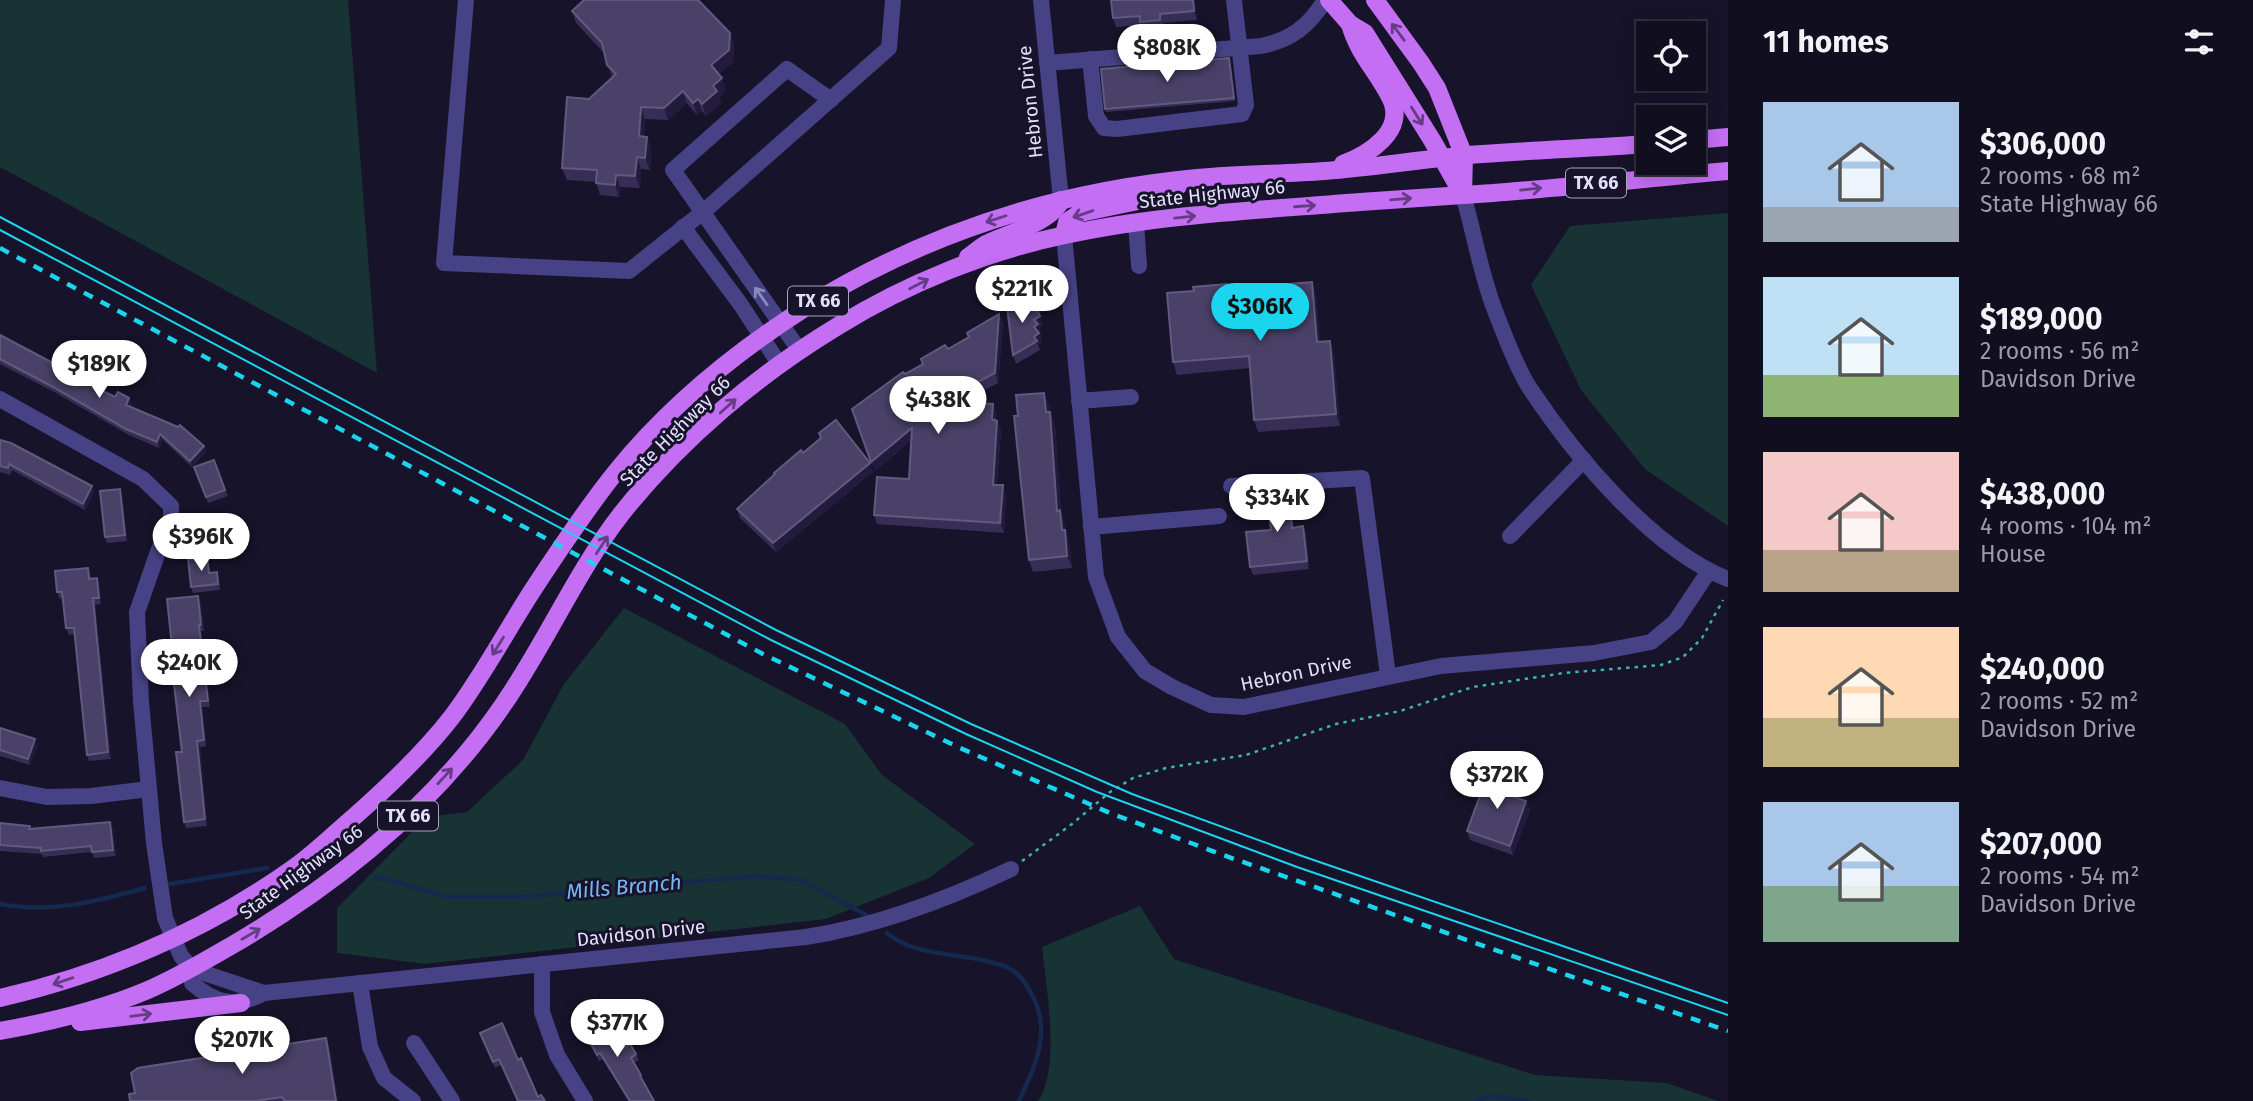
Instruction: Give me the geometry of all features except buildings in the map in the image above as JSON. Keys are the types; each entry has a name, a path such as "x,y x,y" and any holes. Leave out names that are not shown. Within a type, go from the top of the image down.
{"main road":[{"path":"1327,0 1350,24 1365,33 1463,195"},
{"path":"1375,0 1437,88 1464,156 1463,195"},
{"path":"1325,171 1354,160 1375,147 1391,132 1395,113 1392,100 1355,42 1350,24"},
{"path":"1706,139 1728,137"},
{"name":"State Highway 66","path":"0,998 38,989 173,939 242,902 299,864 381,793 428,746 453,715 534,588 617,471 670,415 727,363 843,286 926,245 1018,211 1062,200 1193,178 1325,171 1464,156 1636,145"},
{"name":"State Highway 66","path":"0,1031 37,1025 148,990 192,969 302,902 340,875 403,821 453,768 505,702 621,515 691,439 748,388 840,324 951,269 1027,244 1136,222 1272,208 1463,195 1728,171"},
{"path":"1064,235 1067,222 1080,213 1157,197 1193,178"},
{"path":"951,269 983,246 1047,216 1062,200"},
{"path":"0,1031 242,1003"}],"street":[{"path":"466,0 444,263 629,271 703,212 890,48 893,0"},
{"name":"Hebron Drive","path":"1041,0 1062,200"},
{"path":"1090,59 1096,116 1104,128 1146,126 1165,116 1191,113 1214,111 1236,116 1245,109 1234,0"},
{"path":"1047,63 1090,59 1116,64 1209,57 1240,48 1280,42 1314,18 1327,0"},
{"path":"800,351 673,170 787,69 831,100"},
{"path":"1145,109 1146,126"},
{"path":"1121,111 1122,128"},
{"path":"1463,195 1494,309 1529,388 1596,476 1655,532 1709,571 1728,579"},
{"path":"1136,222 1139,266"},
{"path":"683,228 741,305 780,365"},
{"name":"Hebron Drive","path":"1064,235 1096,577 1118,636 1145,671 1181,692 1211,705 1244,707 1441,666 1594,653 1651,642 1675,622 1709,571"},
{"path":"1079,401 1131,397"},
{"path":"0,399 143,479 171,506 171,523 137,612 141,702 164,918 173,939 192,969 192,983 217,1001 242,1003"},
{"path":"1510,536 1584,460"},
{"path":"1231,486 1362,478 1388,676"},
{"path":"1091,527 1219,516"},
{"path":"0,788 47,797 149,789"},
{"name":"Davidson Drive","path":"242,1003 264,993 835,933 921,907 1011,869"},
{"path":"542,964 542,1012 557,1055 585,1101"},
{"name":"Davidson Drive","path":"192,969 264,993"},
{"path":"360,984 369,1047 384,1078 413,1101"},
{"path":"414,1043 452,1101"}],"path":[{"path":"1011,869 1110,792 1133,778 1166,768 1246,755 1336,724 1400,711 1472,687 1564,673 1661,666 1683,657 1702,638 1723,600"}],"green space":[{"path":"0,0 348,0 377,373 0,167"},
{"path":"1728,213 1728,526 1645,469 1581,390 1531,285 1570,226"},
{"path":"624,608 845,724 882,775 975,844 929,878 826,919 425,964 337,953 337,908 427,817 467,812 523,760 564,684"},
{"path":"1140,906 1174,959 1535,1075 1667,1083 1718,1101 1038,1101 1045,1087 1050,1048 1049,1004 1042,947"}],"waterway":[{"name":"Mills Branch","path":"170,884 267,868"},
{"name":"Mills Branch","path":"375,878 448,897 519,897 757,876 801,880 866,915"},
{"name":"Mills Branch","path":"0,904 37,908 74,905 145,888"},
{"name":"Mills Branch","path":"887,933 898,941 923,950 1003,966 1014,971 1022,980 1037,1007 1041,1034 1036,1061 1019,1101"},
{"name":"Mills Branch","path":"1474,1101 1490,1096 1529,1101"}],"tram line":[{"path":"0,217 776,630 971,724 1132,794 1302,856 1728,1003"},
{"path":"0,230 771,640 966,734 1097,792 1297,867 1728,1015"}],"railway":[{"path":"0,248 763,654 960,748 1110,813 1223,855 1728,1031"}]}
